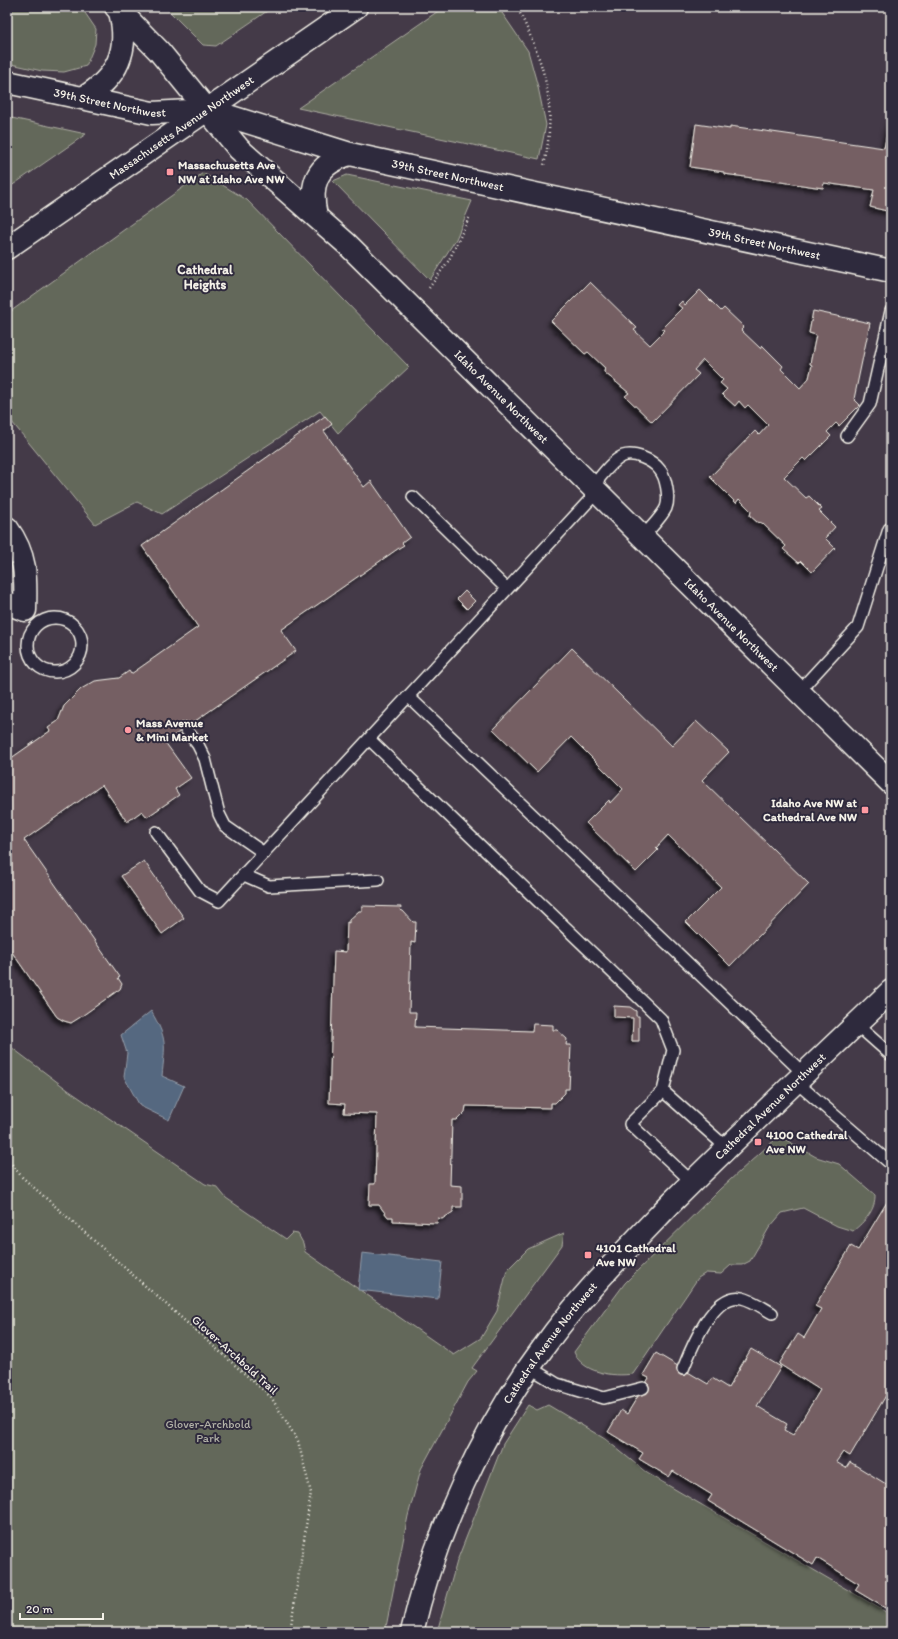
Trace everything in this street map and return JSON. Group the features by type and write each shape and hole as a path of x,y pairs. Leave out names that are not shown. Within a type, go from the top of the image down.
{"street":[{"name":"Massachusetts Avenue Northwest","path":"7,248 209,110 356,7"},
{"name":"Idaho Avenue Northwest","path":"118,9 160,51 239,149 316,216 411,308 891,783"},
{"path":"83,98 94,92 108,79 119,62 123,38 118,9"},
{"name":"39th Street Northwest","path":"7,82 152,113 209,110 350,154 891,271"},
{"path":"316,216 312,192 316,181 327,164 339,157 350,154"},
{"path":"7,528 18,543 26,575 23,613"},
{"name":"Cathedral Avenue Northwest","path":"412,1632 428,1574 461,1490 500,1415 529,1367 544,1346 593,1286 692,1182 891,991"}],"lane":[{"path":"847,436 870,404 891,311"},
{"path":"156,832 200,891 219,901 507,589 594,489 611,465 624,456 634,455 660,469 667,490 666,507 642,537"},
{"path":"413,497 507,589"},
{"path":"799,692 858,627 889,529"},
{"path":"23,613 45,620 53,618 70,623 76,629 80,636 80,653 70,667 63,671 45,671 37,666 31,659 28,650 28,641 31,632 23,613"},
{"path":"408,696 800,1078 891,1164"},
{"path":"185,728 205,759 219,814 225,826 264,853"},
{"path":"369,740 661,1019 673,1050 663,1091 630,1124 692,1182"},
{"path":"244,875 269,886 378,880"},
{"path":"856,1024 891,1055"},
{"path":"663,1091 726,1148"},
{"path":"683,1369 709,1316 727,1300 741,1298 772,1313"},
{"path":"529,1367 558,1384 604,1398 643,1388"}],"path":[{"path":"515,7 520,14 540,57 549,103 550,131 544,165"},
{"path":"411,308 434,283 449,260 470,216"},
{"name":"Glover-Archbold Trail","path":"7,1158 22,1177 271,1397 298,1440 311,1493 290,1632"}],"green space":[{"path":"7,7 81,7 96,29 95,44 86,66 64,72 42,71 7,63"},
{"path":"165,7 273,7 216,46 203,45"},
{"path":"444,7 498,7 528,51 538,87 546,125 539,159 298,108"},
{"path":"7,117 86,134 7,189"},
{"path":"203,173 247,200 409,367 338,433 320,411 162,514 137,502 95,524 7,416 7,314"},
{"path":"347,175 472,201 456,239 430,280 333,181"},
{"name":"Glover-Archbold Park","path":"7,1044 68,1090 205,1184 217,1187 226,1198 286,1239 292,1233 298,1234 303,1243 305,1252 454,1355 481,1338 497,1311 507,1270 528,1249 564,1233 562,1245 472,1368 477,1371 468,1382 421,1469 408,1516 385,1632 7,1632"},
{"path":"779,1136 816,1157 839,1164 875,1195 874,1206 865,1220 853,1231 837,1226 803,1208 782,1213 769,1228 750,1261 742,1265 731,1265 721,1274 706,1273 698,1278 633,1374 608,1374 591,1369 584,1365 574,1352 625,1283 720,1189"},
{"path":"528,1405 537,1410 548,1405 605,1439 647,1473 891,1615 891,1632 437,1632 457,1561 503,1444"}],"water":[{"path":"151,1011 163,1036 164,1056 162,1076 184,1086 169,1120 140,1106 124,1077 127,1053 121,1035"},
{"path":"362,1253 442,1262 438,1299 358,1290"}],"building":[{"path":"891,116 891,212 870,207 874,190 824,183 823,188 724,174 724,172 690,167 696,124 730,129 730,126 884,148"},
{"path":"590,282 637,328 634,330 650,345 665,330 662,328 682,308 678,305 682,301 685,305 700,290 721,311 724,308 744,327 741,330 760,348 762,345 783,366 781,369 800,388 809,378 812,365 810,364 816,335 809,333 813,311 870,323 854,399 860,405 839,426 836,423 827,432 831,436 806,461 803,458 784,477 806,498 809,496 822,509 819,511 835,527 825,538 835,548 812,572 801,561 799,563 783,549 786,546 762,523 757,522 750,516 751,511 739,499 736,503 710,477 755,431 759,435 768,425 748,405 745,408 739,401 735,406 722,394 727,389 720,383 723,380 703,360 694,370 699,374 652,422 625,396 629,393 604,372 605,368 588,352 585,354 551,321"},
{"path":"325,416 332,424 324,431 364,487 371,481 410,537 402,543 404,545 281,630 296,651 165,742 191,778 175,789 179,795 147,817 142,811 127,822 102,785 24,840 120,977 118,978 122,984 120,989 79,1018 71,1023 64,1021 57,1017 7,945 7,761 50,731 48,728 58,721 64,706 81,689 95,681 119,678 129,671 131,674 198,627 142,546"},
{"path":"465,591 475,601 467,609 457,599"},
{"path":"572,648 672,746 696,721 729,752 702,780 809,884 730,966 686,922 721,887 668,835 656,848 658,850 636,872 586,823 609,800 610,803 623,789 571,737 537,772 493,729"},
{"path":"144,861 184,918 162,934 121,876"},
{"path":"362,906 401,907 400,910 403,911 413,922 416,922 415,943 411,942 409,1012 416,1012 415,1027 532,1031 533,1024 553,1025 553,1030 557,1030 567,1039 566,1045 571,1045 569,1089 565,1089 565,1093 555,1103 551,1103 551,1108 466,1106 465,1112 457,1120 452,1120 450,1185 462,1186 462,1207 453,1207 453,1212 442,1219 438,1218 437,1223 393,1221 393,1217 388,1217 379,1205 369,1205 370,1184 375,1184 377,1114 344,1113 345,1104 329,1103 334,951 346,952 347,922 349,923 349,920 359,911 362,911"},
{"path":"614,1006 630,1007 636,1011 636,1016 639,1016 639,1041 632,1041 633,1018 614,1017"},
{"path":"887,1202 891,1204 891,1387 850,1456 843,1452 836,1462 846,1468 850,1462 891,1487 891,1603 889,1602 885,1608 855,1590 859,1584 817,1558 813,1565 708,1501 712,1495 673,1471 669,1477 639,1459 643,1453 608,1432 621,1410 627,1414 643,1388 649,1378 643,1375 656,1353 708,1384 712,1378 728,1388 751,1349 781,1367 757,1406 787,1424 784,1430 793,1435 820,1390 779,1364 798,1334 804,1338 821,1309 815,1306 851,1246 858,1250"}],"place":[{"name":"Massachusetts Ave NW at Idaho Ave NW","path":"170,172"},
{"name":"Mass Avenue & Mini Market","path":"128,730"},
{"name":"Idaho Ave NW at Cathedral Ave NW","path":"865,810"},
{"name":"4100 Cathedral Ave NW","path":"758,1142"},
{"name":"4101 Cathedral Ave NW","path":"588,1255"}],"district":[{"name":"Cathedral Heights","path":"205,276"}]}
